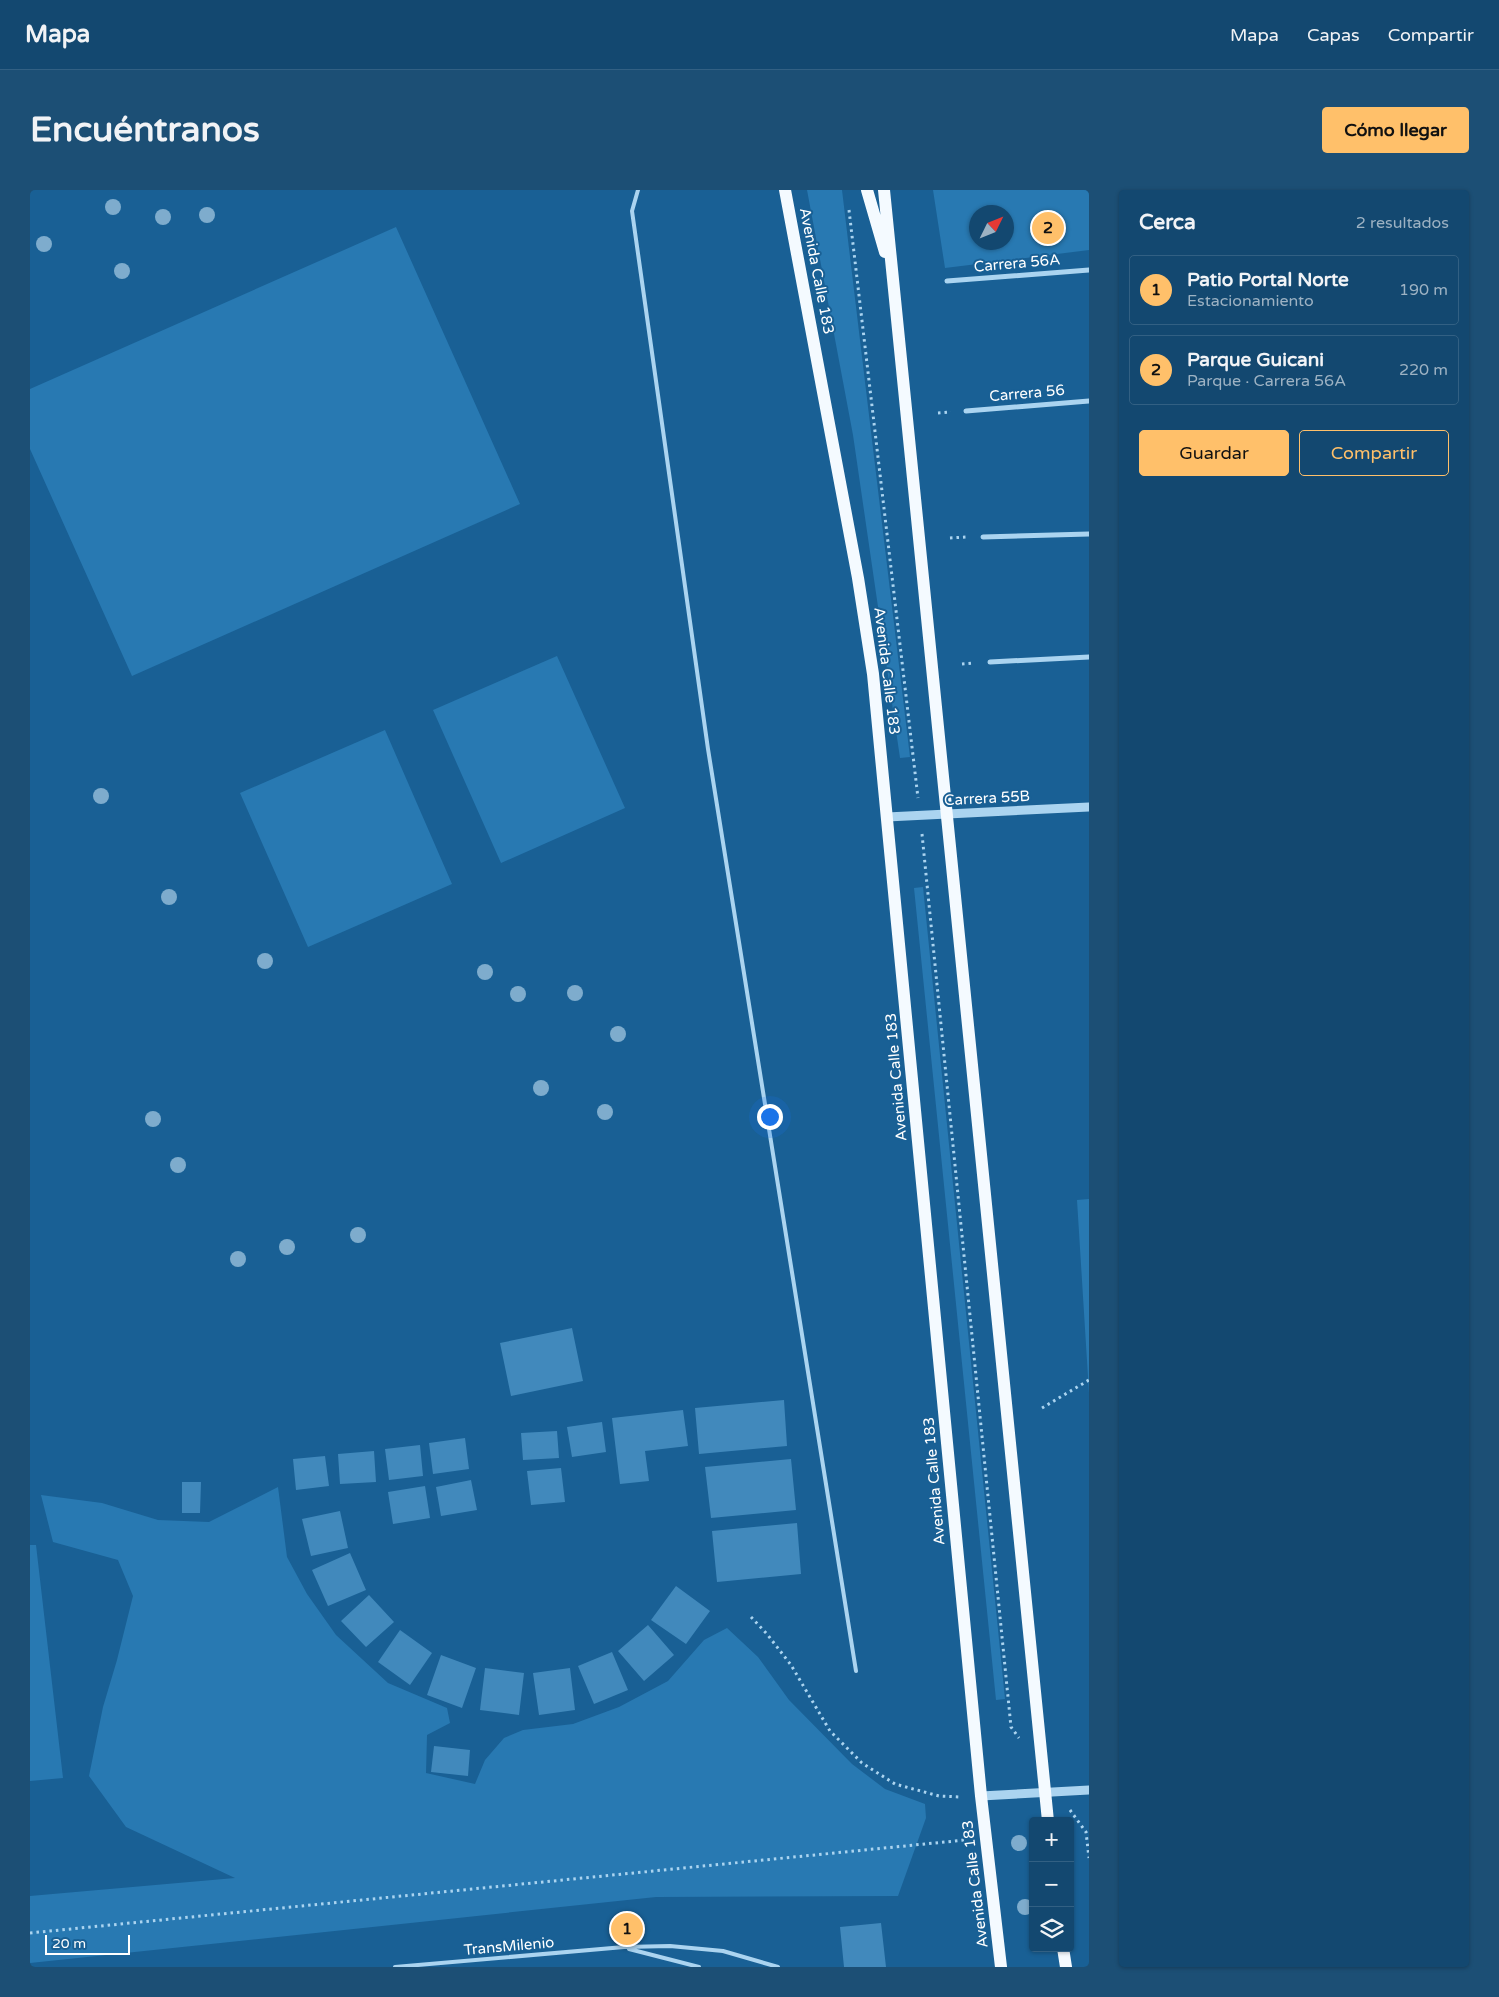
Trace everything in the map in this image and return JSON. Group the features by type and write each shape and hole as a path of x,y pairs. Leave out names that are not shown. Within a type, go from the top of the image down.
{"main road":[{"name":"Avenida Calle 183","path":"785,190 866,628 876,709 981,1796 1001,1967"},
{"path":"867,190 894,286"},
{"path":"884,190 1048,1817"},
{"path":"1064,1952 1066,1967"}],"street":[{"name":"Carrera 56A","path":"947,281 1089,270"},
{"name":"Carrera 56","path":"966,411 1089,401"},
{"path":"983,537 1089,534"},
{"path":"990,662 1089,658"},
{"name":"Carrera 55B","path":"887,817 1089,807"},
{"path":"981,1796 1089,1790"}],"lane":[{"path":"638,190 632,211 708,749 856,1671"},
{"name":"TransMilenio","path":"396,1967 624,1948 670,1946 722,1951 778,1967"},
{"name":"TransMilenio","path":"624,1948 699,1967"}],"path":[{"path":"849,210 916,772"},
{"path":"925,865 1011,1727"},
{"path":"1042,1408 1089,1380"},
{"path":"751,1617 791,1665 830,1731 862,1763 895,1784 939,1796 981,1796"},
{"path":"1086,1832 1089,1858"},
{"path":"30,1933 986,1838"}],"shaded area":[{"path":"807,190 842,190 910,757 900,758 853,435"},
{"path":"933,190 1089,190 1089,250 945,268"},
{"path":"396,227 520,504 132,676 30,449 30,389"},
{"path":"557,656 625,808 501,863 433,710"},
{"path":"385,730 452,884 308,947 240,793"},
{"path":"923,887 1005,1699 996,1700 914,888"},
{"path":"1089,1199 1089,1393 1077,1200"},
{"path":"278,1487 287,1557 307,1594 336,1635 388,1683 447,1708 450,1723 427,1735 426,1773 475,1784 485,1760 504,1738 523,1730 573,1724 619,1707 668,1681 704,1640 727,1628 758,1657 789,1700 852,1764 885,1789 925,1804 926,1818 898,1896 656,1897 30,1963 30,1896 235,1878 126,1827 89,1776 103,1707 133,1596 118,1560 53,1542 41,1495 102,1503 158,1520 209,1522"},
{"path":"30,1545 36,1545 63,1778 30,1781"}],"building":[{"path":"572,1328 583,1381 511,1396 500,1343"},
{"path":"784,1400 787,1446 699,1454 695,1408"},
{"path":"683,1410 688,1446 645,1451 649,1481 620,1484 612,1418"},
{"path":"602,1422 606,1452 572,1457 567,1427"},
{"path":"557,1431 559,1458 523,1460 521,1433"},
{"path":"465,1438 469,1469 433,1474 429,1443"},
{"path":"420,1445 423,1476 389,1480 385,1449"},
{"path":"374,1451 376,1482 340,1484 338,1454"},
{"path":"325,1456 329,1486 296,1490 293,1459"},
{"path":"791,1459 796,1510 711,1518 705,1467"},
{"path":"561,1468 565,1502 531,1505 527,1471"},
{"path":"471,1480 477,1510 441,1516 436,1487"},
{"path":"182,1482 201,1482 200,1513 182,1513"},
{"path":"425,1486 430,1518 393,1524 388,1492"},
{"path":"340,1511 348,1548 311,1556 302,1519"},
{"path":"797,1523 801,1574 717,1582 712,1531"},
{"path":"350,1553 366,1590 328,1606 312,1570"},
{"path":"676,1586 710,1611 686,1644 651,1620"},
{"path":"369,1595 394,1622 366,1647 341,1621"},
{"path":"648,1625 674,1655 644,1681 618,1651"},
{"path":"400,1630 432,1653 410,1685 378,1662"},
{"path":"612,1652 628,1690 594,1704 578,1666"},
{"path":"441,1655 476,1668 462,1708 427,1695"},
{"path":"485,1668 524,1673 519,1715 480,1710"},
{"path":"570,1668 575,1710 539,1715 533,1673"},
{"path":"434,1746 470,1750 468,1776 431,1772"},
{"path":"881,1923 886,1967 844,1967 840,1927"}],"place":[{"name":"Parque Guicani","path":"1048,228"},
{"name":"Patio Portal Norte","path":"627,1929"}]}
